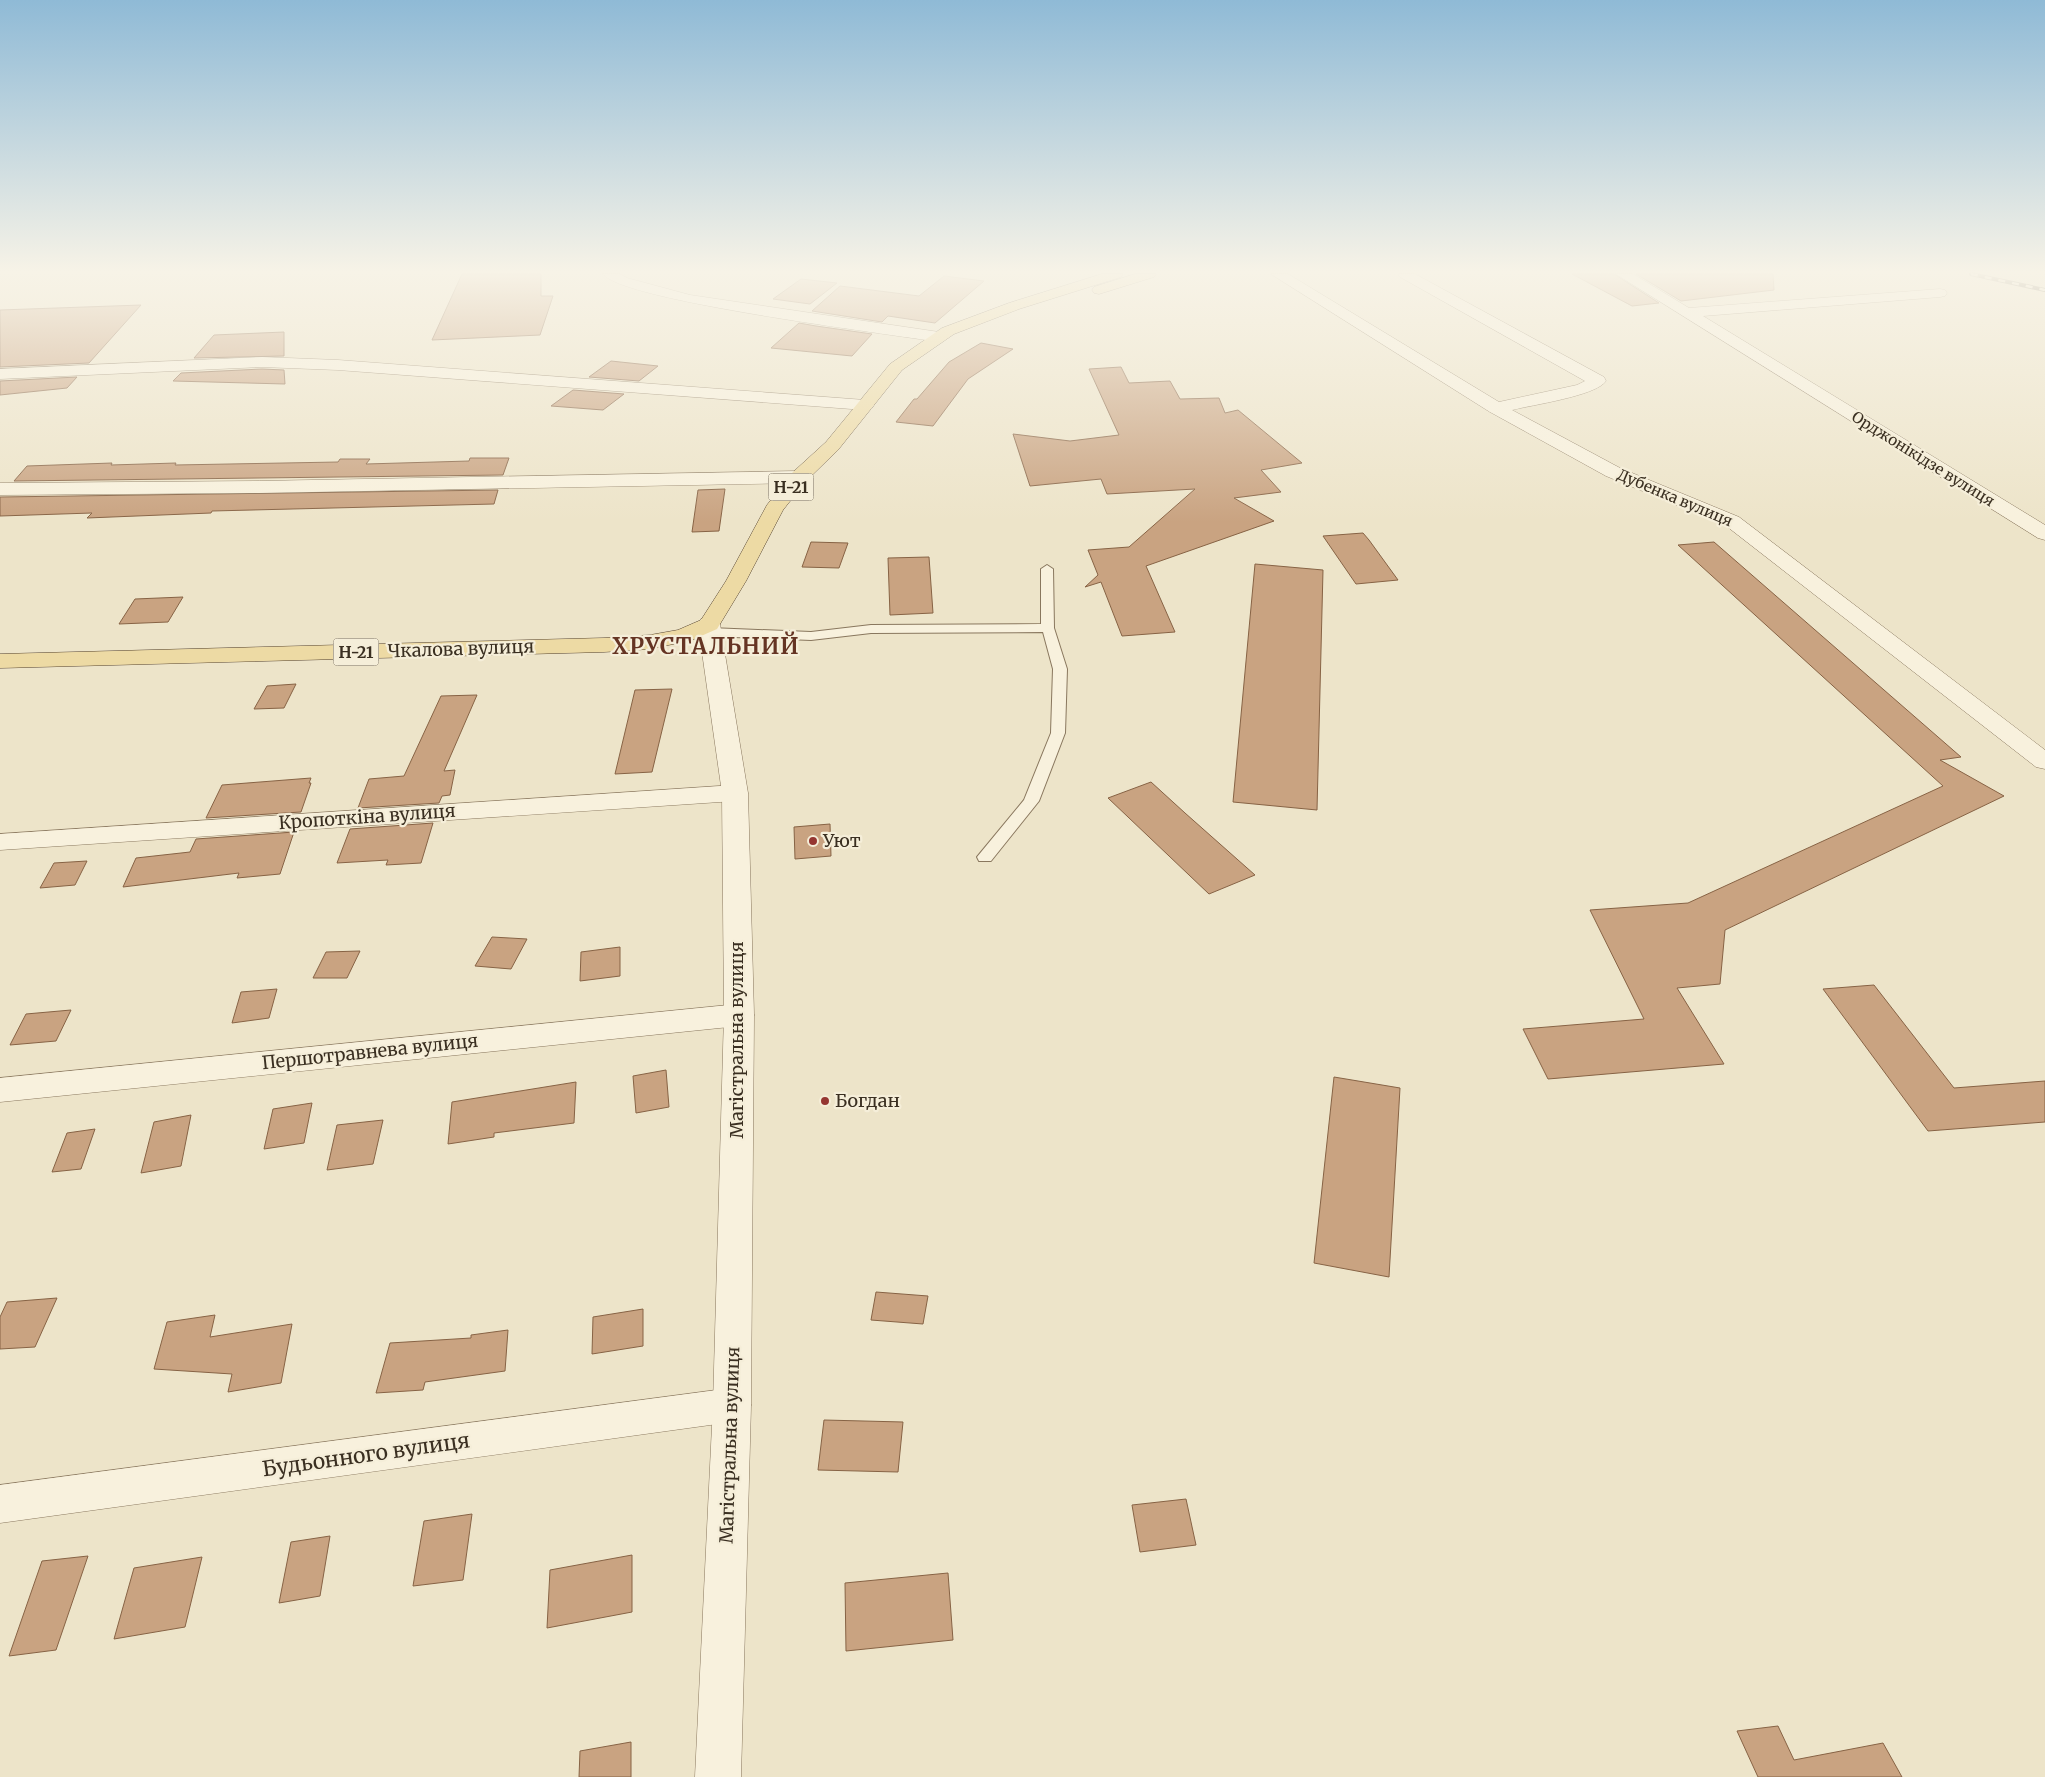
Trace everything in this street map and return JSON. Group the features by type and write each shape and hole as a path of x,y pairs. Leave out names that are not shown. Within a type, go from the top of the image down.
{"main road":[{"name":"Н-21","path":"710,628 774,508 799,477 832,446 896,367 911,357"},
{"path":"896,367 921,357"},
{"name":"Чкалова вулиця","path":"0,661 604,645 650,642 710,628"}],"street":[{"name":"Дубенка вулиця","path":"1413,357 1496,408 1613,472 1732,520 2045,762"},
{"path":"1496,408 1582,389 1598,381 1555,357"},
{"name":"Орджонікідзе вулиця","path":"1758,357 2045,534"},
{"path":"0,374 262,362 291,363 866,405"},
{"path":"0,488 258,487 799,477"},
{"name":"Магістральна вулиця","path":"710,628 735,794 740,1015 732,1405 718,1777"},
{"name":"Кропоткіна вулиця","path":"0,842 735,794"},
{"name":"Першотравнева вулиця","path":"0,1090 740,1015"},
{"name":"Будьонного вулиця","path":"0,1504 732,1405"}],"lane":[{"path":"985,857 1031,801 1058,734 1060,669 1048,628 1047,569"},
{"path":"710,628 796,636 851,634 872,629 1048,628"}],"building":[{"path":"0,357 94,357 89,363 0,367"},
{"path":"195,357 242,357 194,358"},
{"path":"958,357 1001,357 968,379 933,426 896,422 914,399 917,399 949,362"},
{"path":"611,361 658,366 639,381 589,377"},
{"path":"1121,367 1129,383 1170,381 1180,399 1219,398 1225,413 1238,410 1302,463 1261,470 1281,492 1234,498 1274,521 1146,566 1175,632 1122,636 1101,582 1085,587 1098,575 1088,550 1129,547 1195,489 1107,494 1101,479 1030,486 1013,434 1070,441 1119,435 1089,369"},
{"path":"262,369 284,370 285,384 173,381 181,373"},
{"path":"77,377 67,388 0,395 0,381"},
{"path":"573,390 624,394 603,410 551,406"},
{"path":"470,458 509,458 503,475 14,481 27,466 112,463 111,465 176,463 175,465 338,462 340,459 370,459 366,464 469,461"},
{"path":"725,489 719,531 692,532 698,490"},
{"path":"498,490 494,504 212,511 211,513 87,518 92,513 0,516 0,497"},
{"path":"1363,533 1398,580 1356,584 1323,536"},
{"path":"811,542 848,543 839,568 802,567"},
{"path":"1714,542 1961,757 1940,760 2004,796 1725,930 1720,984 1677,988 1724,1064 1548,1079 1523,1029 1644,1019 1590,910 1688,903 1943,786 1678,545"},
{"path":"929,557 933,613 890,615 888,558"},
{"path":"1255,564 1323,570 1317,810 1233,802"},
{"path":"183,597 168,622 119,624 135,599"},
{"path":"296,684 284,708 254,709 267,686"},
{"path":"672,689 652,772 615,774 635,690"},
{"path":"477,695 444,771 455,770 450,795 442,796 439,803 358,808 369,779 404,776 441,696"},
{"path":"311,778 301,812 206,818 222,785"},
{"path":"1151,782 1255,875 1209,894 1108,798"},
{"path":"433,823 421,863 386,865 388,860 337,863 350,829"},
{"name":"Уют","path":"830,824 831,856 795,859 794,827"},
{"path":"294,832 280,874 237,878 239,873 123,887 136,858 190,852 196,839"},
{"path":"87,861 75,885 40,888 54,863"},
{"path":"492,937 527,939 511,969 475,966"},
{"path":"620,947 620,976 580,981 581,952"},
{"path":"360,951 347,978 313,978 326,952"},
{"path":"1874,985 1954,1088 2045,1081 2045,1122 1928,1131 1823,989"},
{"path":"277,989 269,1018 232,1023 241,992"},
{"path":"71,1010 56,1041 10,1045 26,1014"},
{"path":"666,1070 669,1107 636,1113 633,1076"},
{"path":"1334,1077 1400,1088 1389,1277 1314,1263"},
{"path":"576,1082 574,1123 494,1133 494,1137 448,1144 452,1102"},
{"path":"312,1103 304,1143 264,1149 273,1109"},
{"path":"191,1115 181,1166 141,1173 154,1122"},
{"path":"383,1120 373,1164 327,1170 337,1125"},
{"path":"95,1129 81,1169 52,1172 67,1133"},
{"path":"876,1292 928,1296 923,1324 871,1320"},
{"path":"57,1298 35,1347 0,1349 0,1317 7,1302"},
{"path":"643,1309 643,1346 592,1354 593,1317"},
{"path":"215,1315 210,1337 292,1324 281,1383 228,1392 232,1374 154,1369 167,1322"},
{"path":"508,1330 505,1371 425,1382 423,1390 376,1393 390,1343 471,1338 471,1335"},
{"path":"824,1420 903,1422 898,1472 818,1470"},
{"path":"1186,1499 1196,1545 1140,1552 1132,1505"},
{"path":"472,1514 463,1580 413,1586 424,1521"},
{"path":"330,1536 320,1596 279,1603 291,1542"},
{"path":"632,1555 632,1612 547,1628 550,1570"},
{"path":"88,1556 56,1650 9,1656 42,1561"},
{"path":"202,1557 185,1627 114,1639 134,1568"},
{"path":"948,1573 953,1640 846,1651 845,1583"},
{"path":"1778,1726 1794,1760 1883,1743 1902,1777 1758,1777 1737,1731"},
{"path":"631,1742 631,1777 579,1777 580,1751"}],"place":[{"name":"Уют","path":"813,841"},
{"name":"Богдан","path":"825,1101"}],"district":[{"name":"ХРУСТАЛЬНИЙ","path":"706,646"}]}
